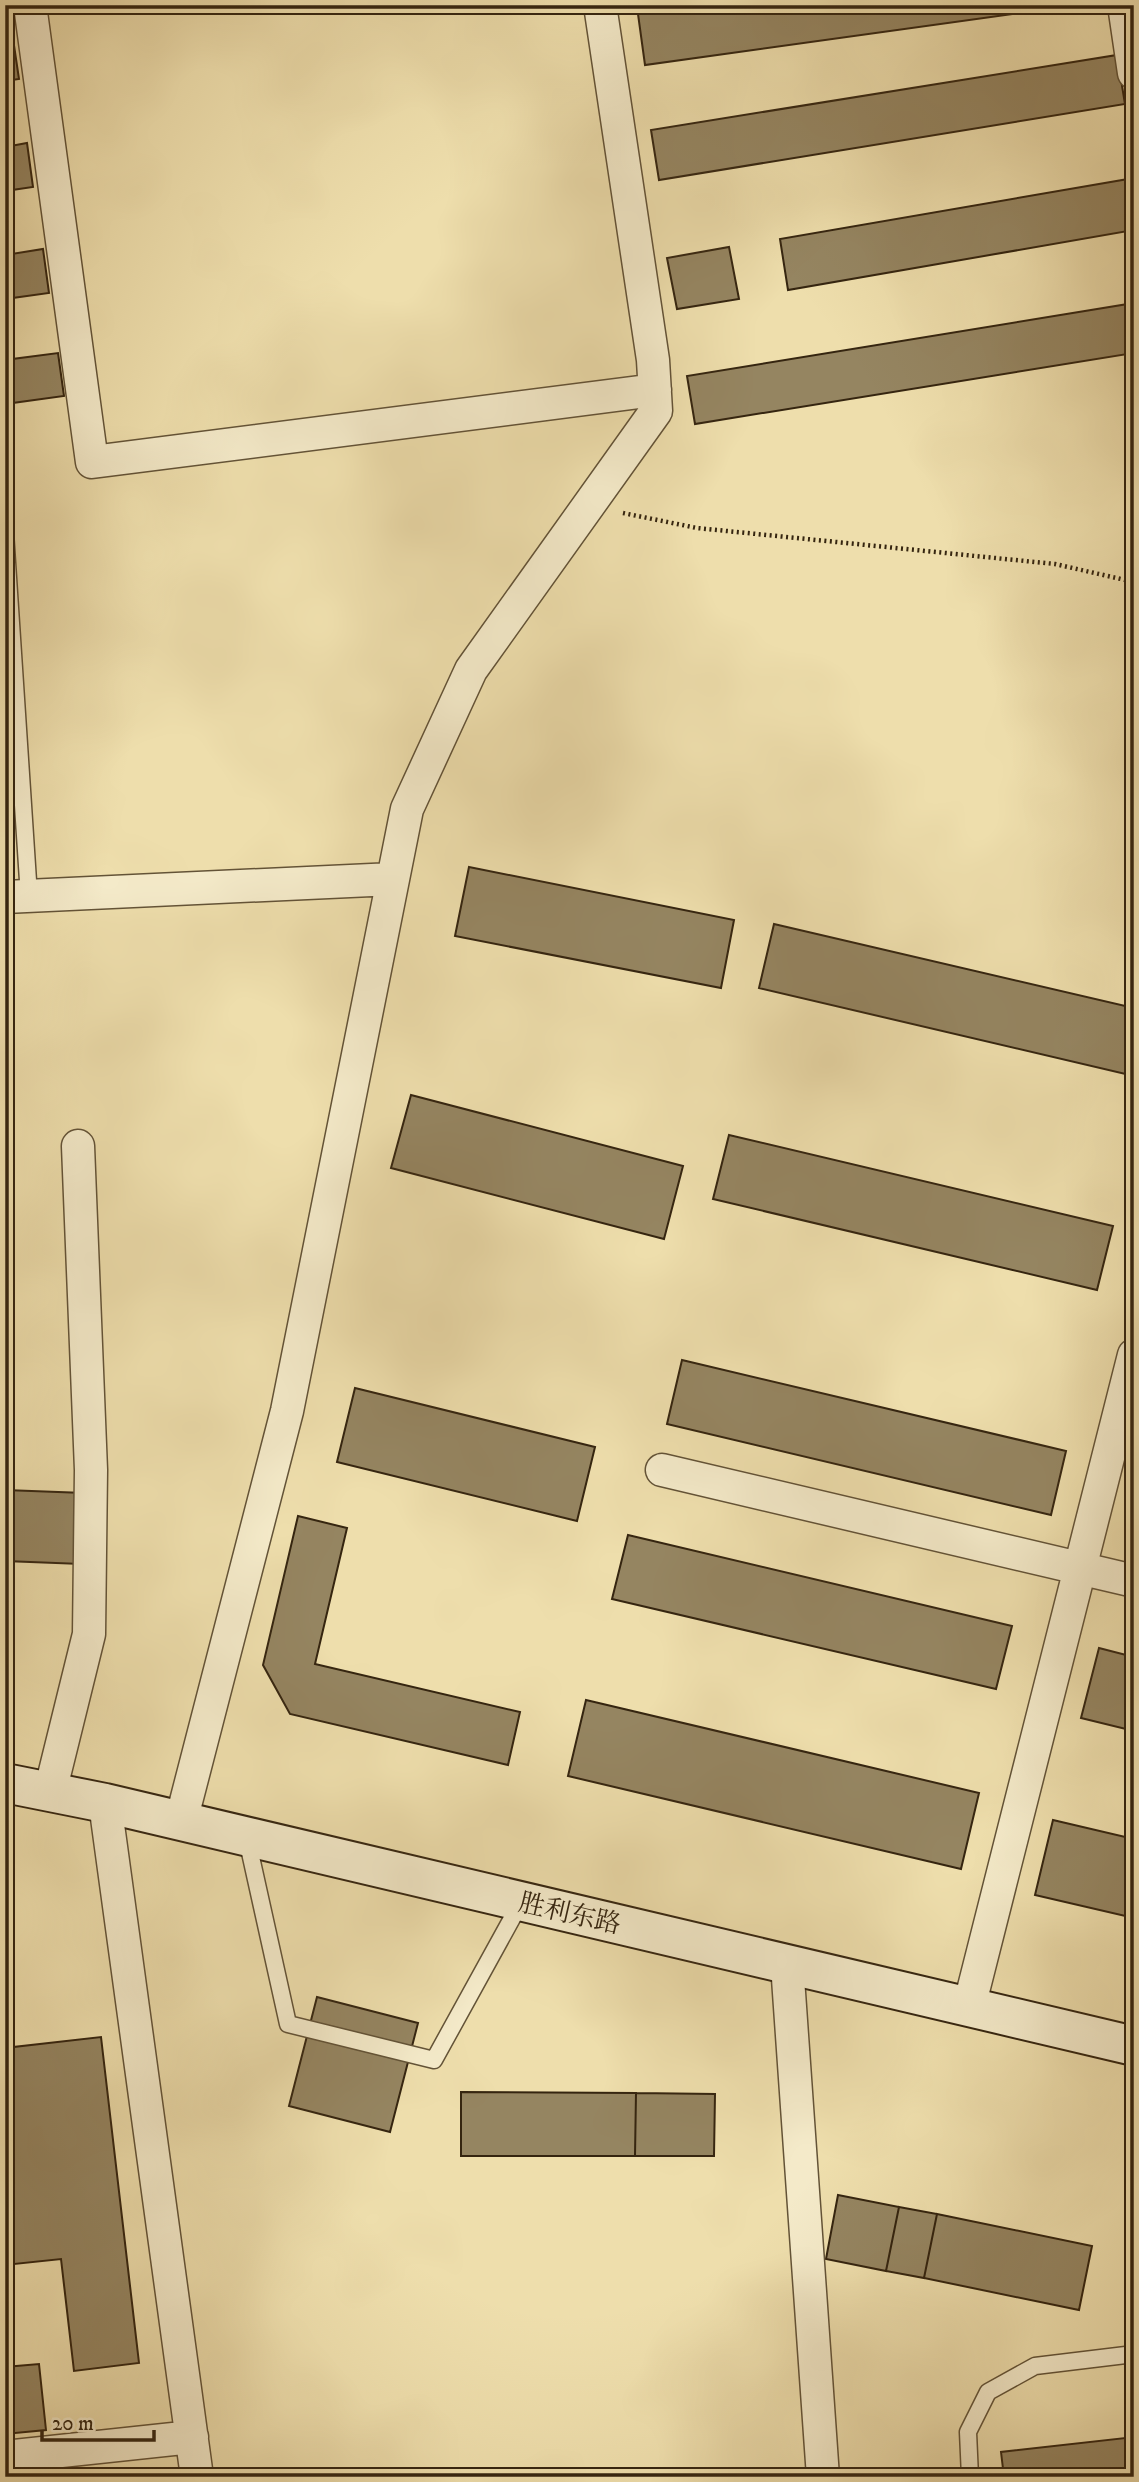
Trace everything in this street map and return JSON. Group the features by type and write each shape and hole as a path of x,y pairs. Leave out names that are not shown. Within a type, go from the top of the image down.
{"main road":[{"name":"胜利东路","path":"5,1783 247,1836 1134,2046"}],"street":[{"path":"30,5 92,461 655,390"},
{"path":"181,1821 288,1411 407,809 471,670 656,411 653,360 600,5"},
{"path":"1124,5 1134,73"},
{"path":"17,897 393,879"},
{"path":"50,1792 89,1634 91,1470 78,1146"},
{"path":"969,2007 1134,1355"},
{"path":"662,1470 1134,1581"},
{"path":"105,1803 197,2477"},
{"path":"787,1964 823,2477"},
{"path":"5,2457 192,2437"}],"lane":[{"path":"5,532 17,897"},
{"path":"247,1836 288,2024 434,2060 521,1902"},
{"path":"970,2477 968,2432 988,2392 1035,2366 1134,2354"}],"path":[{"path":"588,506 697,528 1055,564 1134,583"}],"building":[{"path":"698,5 1078,5 645,65 638,14"},
{"path":"12,32 19,79 5,81 5,33"},
{"path":"1117,55 1125,104 659,180 651,130"},
{"path":"27,143 33,187 5,191 5,147"},
{"path":"1134,178 1134,230 788,290 780,239"},
{"path":"729,247 739,299 677,309 667,258"},
{"path":"43,249 49,293 5,299 5,255"},
{"path":"1134,303 1134,353 695,424 687,376"},
{"path":"58,353 64,396 5,404 5,360"},
{"path":"469,867 734,920 721,988 455,936"},
{"path":"774,924 1134,1008 1134,1076 759,988"},
{"path":"411,1095 683,1166 664,1239 391,1168"},
{"path":"729,1135 1113,1226 1097,1290 713,1199"},
{"path":"682,1360 1066,1451 1051,1515 667,1424"},
{"path":"355,1388 595,1447 577,1521 337,1462"},
{"path":"5,1490 84,1493 81,1564 5,1561"},
{"path":"298,1516 347,1528 315,1664 520,1712 508,1765 290,1714 263,1665"},
{"path":"628,1535 1012,1626 996,1689 612,1599"},
{"path":"1099,1648 1134,1657 1134,1731 1081,1718"},
{"path":"586,1700 979,1793 961,1869 568,1776"},
{"path":"1053,1820 1134,1839 1134,1918 1035,1895"},
{"path":"317,1997 418,2023 390,2132 289,2106"},
{"path":"101,2037 139,2363 74,2371 61,2259 5,2265 5,2048"},
{"path":"461,2092 636,2093 635,2156 461,2156"},
{"path":"636,2093 715,2094 714,2156 635,2156"},
{"path":"838,2195 899,2207 886,2271 826,2259"},
{"path":"899,2207 937,2214 924,2278 886,2271"},
{"path":"937,2214 1092,2246 1079,2310 924,2278"},
{"path":"39,2364 46,2430 5,2434 5,2367"},
{"path":"1134,2437 1134,2477 1004,2477 1001,2452"}]}
